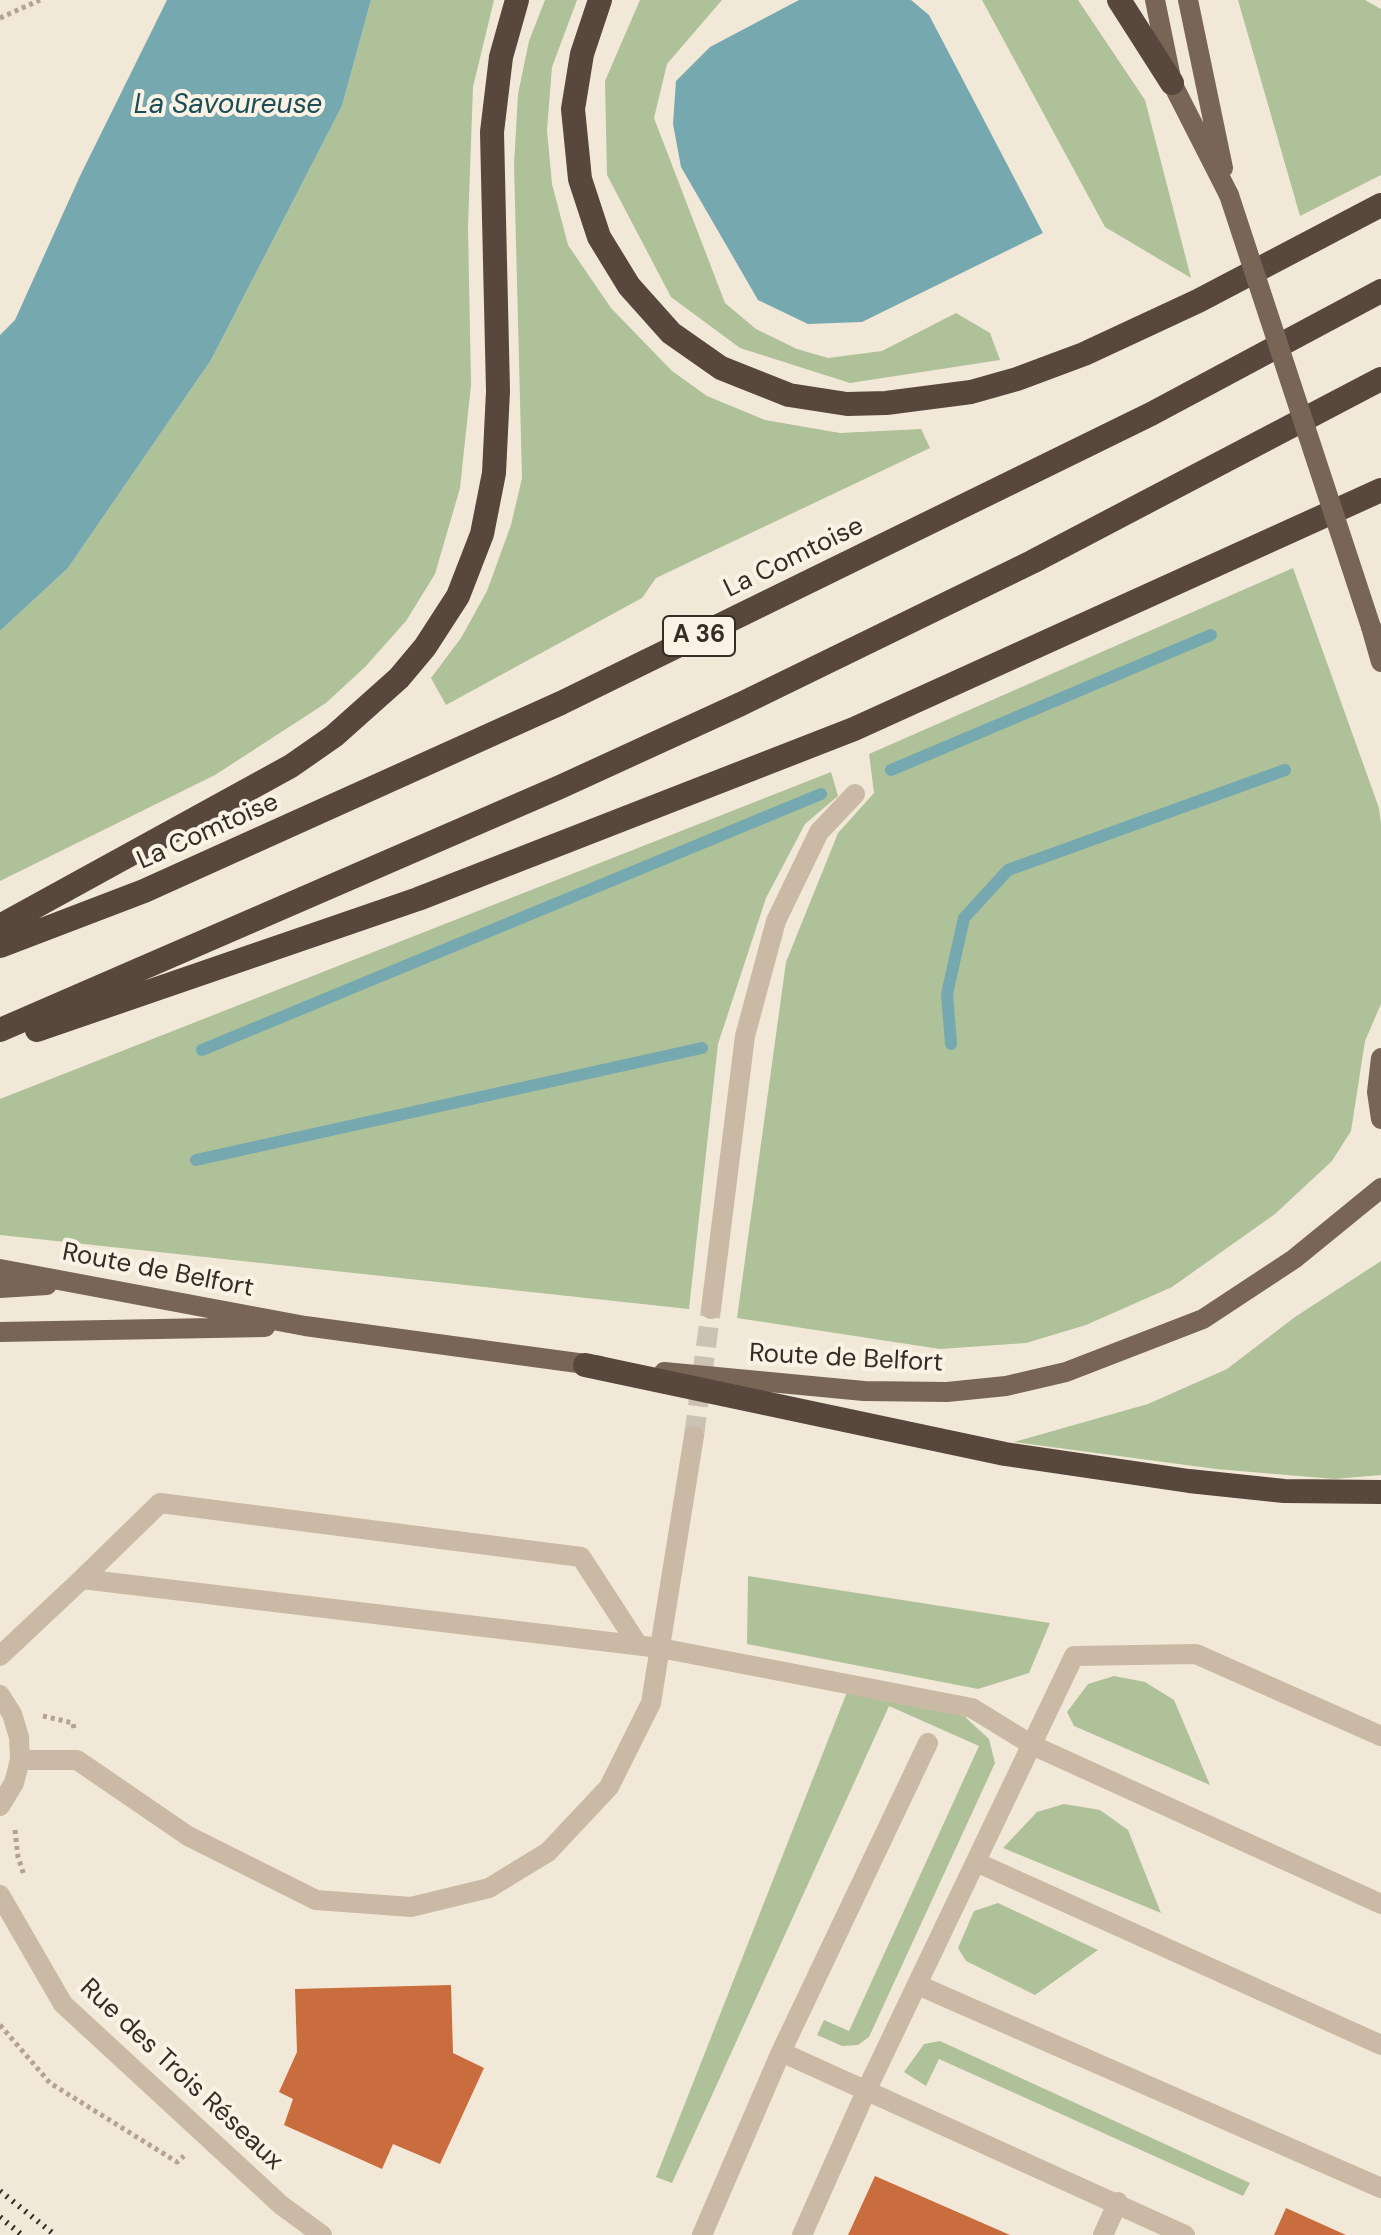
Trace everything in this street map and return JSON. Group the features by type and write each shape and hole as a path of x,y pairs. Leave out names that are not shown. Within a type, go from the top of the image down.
{"highway":[{"path":"0,926 291,766 334,736 399,678 425,647 458,596 482,534 494,473 498,391 492,132 501,57 517,0"},
{"path":"600,0 582,54 573,109 580,179 599,237 629,286 671,333 721,368 789,395 847,404 886,403 971,392 1017,379 1084,354 1198,301 1381,205"},
{"path":"1119,0 1172,83"},
{"name":"La Comtoise","path":"0,946 144,891 561,703 1151,414 1381,291"},
{"path":"0,1030 546,793 741,704 1045,555 1381,379"},
{"path":"0,1043 418,899 854,729 1381,490"},
{"path":"585,1365 1005,1454 1189,1481 1284,1491 1381,1492"}],"main road":[{"path":"1155,0 1172,83 1229,195"},
{"path":"1188,0 1229,195 1381,662"},
{"path":"1381,1058 1377,1092 1381,1119"},
{"name":"Route de Belfort","path":"0,1269 305,1326 585,1365 864,1391 947,1392 1006,1386 1066,1372 1203,1319 1294,1259 1381,1188"},
{"path":"0,1288 87,1283"},
{"name":"Route de Belfort","path":"0,1332 305,1326"}],"street":[{"path":"711,1309 745,1036 776,921 819,832 855,794"},
{"path":"20,1760 77,1760 188,1836 316,1900 411,1907 489,1888 548,1852 609,1787 651,1703 694,1436"},
{"path":"0,1656 160,1503 581,1557 638,1645"},
{"path":"82,1579 660,1648 972,1708 1032,1745 1381,1904"},
{"path":"802,2235 867,2089 1074,1656 1196,1654 1381,1736"},
{"path":"0,1695 12,1714 19,1737 20,1760 14,1783 0,1806"},
{"path":"702,2235 781,2052 928,1743"},
{"path":"976,1862 1381,2045"},
{"name":"Rue des Trois Réseaux","path":"0,1895 63,2004 281,2205 322,2235"},
{"path":"918,1985 1381,2188"},
{"path":"781,2052 1118,2202 1185,2235"},
{"path":"1103,2235 1118,2202"}],"path":[{"path":"0,18 40,0"},
{"path":"36,1713 73,1723 77,1760"},
{"path":"18,1817 15,1828 18,1857 28,1885"},
{"path":"0,2025 50,2083 177,2162 205,2136"}],"green space":[{"path":"371,0 494,0 473,87 468,226 471,385 460,488 435,574 406,621 365,667 326,703 215,775 0,881 0,631 68,568 211,360 342,106"},
{"path":"545,0 577,0 552,67 547,130 552,184 568,245 611,308 672,371 707,396 765,420 840,433 921,429 930,448 656,578 642,598 446,705 431,678 461,638 487,591 511,525 522,478 514,165 518,94 529,41"},
{"path":"640,0 722,0 667,64 654,118 725,303 756,329 797,349 828,358 882,351 956,313 990,333 1000,360 850,383 740,348 671,297 607,175 605,81"},
{"path":"982,0 1078,0 1145,100 1191,278 1105,227"},
{"path":"1238,0 1365,0 1381,9 1381,175 1300,216"},
{"path":"1293,568 1379,808 1381,824 1381,1004 1365,1041 1351,1131 1332,1161 1275,1214 1172,1287 1086,1325 1026,1343 940,1349 737,1318 786,962 838,833 874,793 869,754"},
{"path":"831,772 838,796 805,824 766,898 718,1044 689,1309 0,1235 0,1099"},
{"path":"1381,1261 1381,1475 1334,1479 1216,1469 1014,1442 1148,1404 1227,1369 1295,1317"},
{"path":"748,1576 1050,1623 1029,1673 978,1689 747,1644"},
{"path":"1114,1676 1145,1682 1174,1700 1210,1785 1074,1726 1067,1712 1088,1684"},
{"path":"847,1692 964,1716 989,1739 995,1763 869,2037 858,2045 842,2046 817,2035 824,2020 849,2031 979,1746 889,1706 672,2183 656,2177"},
{"path":"1064,1804 1100,1810 1128,1830 1161,1913 1003,1848 1037,1812"},
{"path":"998,1903 1098,1950 1035,1995 966,1961 958,1948 974,1911"},
{"path":"940,2041 1250,2183 1243,2196 939,2059 926,2086 904,2072 924,2044"}],"water":[{"name":"La Savoureuse","path":"167,0 371,0 342,106 211,360 68,568 0,631 0,335 15,320 80,176"},
{"path":"799,0 911,0 929,15 1043,233 862,322 808,324 758,300 681,167 673,124 676,81 710,47"}],"building":[{"path":"451,1985 453,2053 484,2068 440,2164 393,2144 382,2169 284,2125 293,2099 279,2092 297,2052 295,1989"},
{"path":"875,2176 1010,2235 848,2235"},
{"path":"1286,2208 1346,2235 1274,2235"}],"waterway":[{"path":"891,770 1211,635"},
{"path":"951,1044 947,994 964,918 1008,870 1285,770"},
{"path":"202,1050 821,794"},
{"path":"196,1160 702,1048"}],"tunnel":[{"path":"694,1436 711,1309"}],"railway":[{"path":"0,2191 55,2235"},
{"path":"0,2217 22,2235"}]}
